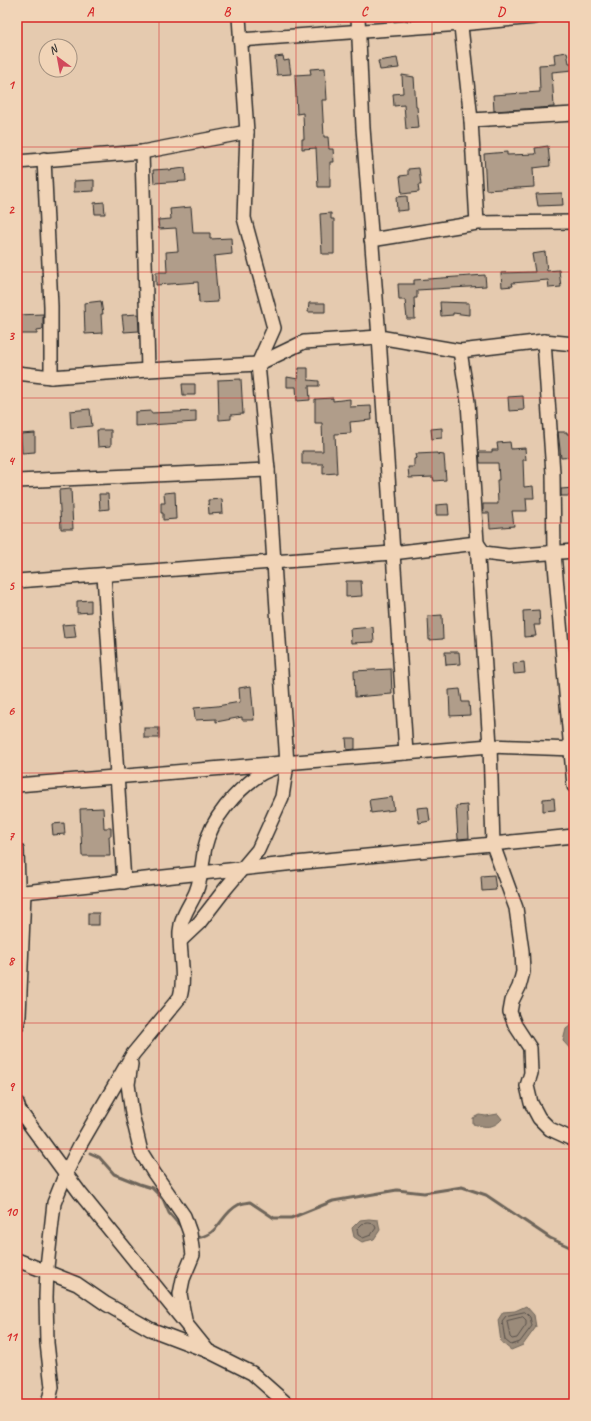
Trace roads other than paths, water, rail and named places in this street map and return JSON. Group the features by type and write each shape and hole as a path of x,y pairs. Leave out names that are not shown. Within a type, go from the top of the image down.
{"street":[{"path":"181,940 199,923 258,850 282,797 287,764 268,470 258,364 274,328 244,218 247,132 239,17"},
{"path":"358,17 363,128 379,337 406,753"},
{"path":"240,40 359,31 460,20 535,17"},
{"path":"460,20 471,120 477,223"},
{"path":"471,120 574,114"},
{"path":"17,162 142,152 247,132"},
{"path":"142,152 148,370"},
{"path":"44,159 51,306 50,377"},
{"path":"371,240 477,223 574,222"},
{"path":"17,373 50,377 258,364 304,342 379,337 460,351 544,341 574,344"},
{"path":"544,341 553,473 554,553 573,749 574,786"},
{"path":"460,351 468,402 490,746 493,845 516,908 520,933 523,972 519,986 512,1001 510,1012 515,1024 530,1048 531,1073 527,1086 531,1103 538,1118 550,1129 574,1140"},
{"path":"17,481 268,470"},
{"path":"17,581 274,563 392,553 477,543"},
{"path":"477,543 484,553 508,556 574,551"},
{"path":"104,575 124,882"},
{"path":"17,785 287,764 490,746 573,749"},
{"path":"48,1404 52,1388 47,1343 46,1271 54,1203 66,1173 80,1145 133,1054 180,997 183,987 180,929 196,892 210,829 219,815 239,793 260,774 287,764"},
{"path":"17,850 18,885 24,892 574,836"},
{"path":"17,1025 19,1016 24,892"},
{"path":"133,1054 128,1084 132,1114 141,1152 184,1216 190,1233 193,1255 183,1280 180,1294 186,1322"},
{"path":"18,1107 85,1199 208,1351"},
{"path":"17,1260 77,1284 106,1304 150,1329 208,1351 252,1372 287,1404"}],"water":[{"path":"574,1023 574,1053 563,1041 566,1029"},
{"path":"498,1114 502,1119 492,1126 473,1124 473,1118 479,1115 486,1116"},
{"path":"360,1220 378,1220 380,1230 374,1239 362,1242 354,1237 352,1228"},
{"path":"526,1306 534,1315 536,1327 523,1345 511,1350 501,1342 498,1320 503,1312 515,1311"}],"waterway":[{"path":"90,1153 99,1157 114,1174 152,1188 163,1199 169,1213 183,1229"},
{"path":"194,1238 203,1237 209,1234 232,1209 239,1204 244,1203 250,1202 274,1218 291,1218 333,1201 397,1190 424,1193 462,1187 486,1195 550,1238 574,1249"}]}
